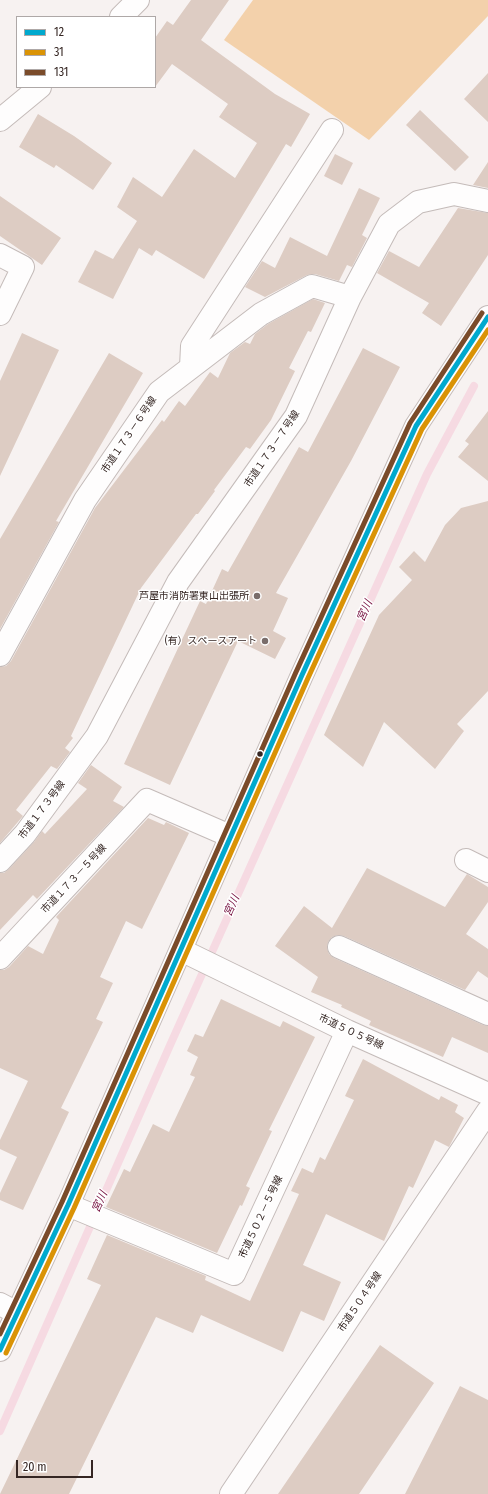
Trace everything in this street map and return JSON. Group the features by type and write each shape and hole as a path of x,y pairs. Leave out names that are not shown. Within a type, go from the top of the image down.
{"street":[{"path":"122,16 138,0"},
{"path":"0,120 39,88"},
{"path":"191,367 192,346 332,130"},
{"name":"市道１７３－７号線","path":"83,756 97,736 178,582 296,416 350,297 389,224 418,202 454,194 488,202"},
{"path":"0,255 23,267 0,314"},
{"name":"市道１７３－６号線","path":"0,655 85,500 159,392 261,314 312,286 350,297"},
{"path":"0,1350 9,1309 68,1205 230,836 416,426 488,318"},
{"name":"市道１７３号線","path":"0,861 25,834 83,756"},
{"name":"市道１７３－５号線","path":"0,958 147,800 230,836"},
{"path":"466,860 488,871"},
{"path":"339,947 488,1014"},
{"name":"市道５０５号線","path":"180,950 347,1031 488,1094"},
{"name":"市道５０２－５号線","path":"68,1205 234,1274 347,1031"},
{"name":"市道５０４号線","path":"231,1494 488,1111"}],"shaded area":[{"path":"253,0 488,0 488,16 369,140 224,40"}],"building":[{"path":"191,0 229,0 201,40 275,94 310,114 291,147 286,144 204,279 156,250 152,256 139,248 113,299 78,282 95,250 113,259 137,221 117,207 133,177 162,197 194,149 235,178 257,143 219,117 228,104 172,64 156,86 156,37 167,21 173,25"},
{"path":"488,73 488,122 464,99"},
{"path":"420,110 469,157 455,171 406,125"},
{"path":"38,114 74,136 112,163 93,190 56,165 54,168 19,147"},
{"path":"335,154 353,163 342,185 324,176"},
{"path":"488,162 488,188 473,185"},
{"path":"359,188 380,198 362,235 367,238 352,267 347,265 339,281 315,274 307,275 265,297 245,287 262,261 275,268 290,237 327,256"},
{"path":"0,196 61,238 42,265 0,236"},
{"path":"458,208 488,213 488,255 441,326 422,313 429,303 377,273 389,251 419,267"},
{"path":"313,299 325,303 311,332 308,331 289,368 295,371 271,420 250,449 246,447 198,514 196,514 141,588 71,736 73,738 65,748 70,752 57,769 51,766 16,810 23,816 0,843 0,667 6,666 11,661 95,508 162,420 164,422 179,401 185,406 210,372 218,378 230,353 245,342 250,344 255,334 268,324"},
{"path":"22,333 59,350 0,476 0,381"},
{"path":"363,348 400,367 351,461 276,593 288,598 273,631 286,638 275,659 238,641 170,785 124,764 200,601 206,604 222,569 228,572 299,447 308,452"},
{"path":"109,353 143,373 56,521 59,522 0,629 0,539"},
{"path":"488,411 488,481 458,457 469,444 465,441"},
{"path":"488,501 488,691 457,724 464,731 435,769 384,722 363,767 324,735 379,615 412,580 399,567 414,551 425,562 445,525 461,508"},
{"path":"91,765 122,787 113,801 124,807 37,899 33,895 0,930 0,873 4,873 9,869 42,831 45,834 87,789 78,783"},
{"path":"148,818 164,825 166,822 189,833 142,929 126,921 100,977 113,983 96,1019 103,1022 61,1108 69,1112 23,1210 0,1200 0,1193 17,1157 0,1149 0,1140 28,1081 0,1068 0,970 4,970 9,967 28,946 43,954 59,920 56,917"},
{"path":"367,868 445,907 467,874 488,887 488,902 466,934 488,949 488,978 478,971 465,990 344,936 338,935 332,937 328,942 327,948 329,954 334,958 488,1026 488,1053 452,1037 443,1057 369,1025 371,1021 341,1007 342,1005 311,992 318,977 275,946 304,906 332,928"},
{"path":"221,999 280,1027 283,1021 315,1037 269,1130 272,1131 246,1186 250,1188 242,1206 240,1205 217,1253 106,1207 124,1169 130,1172 153,1124 169,1132 195,1077 190,1075 198,1057 187,1051 195,1034 203,1037"},
{"path":"363,1059 439,1100 441,1096 458,1105 455,1112 464,1118 449,1147 435,1140 413,1188 409,1186 384,1241 326,1214 303,1265 341,1282 324,1321 301,1311 283,1352 201,1315 193,1333 156,1317 69,1494 0,1494 101,1285 87,1279 107,1235 206,1276 205,1280 250,1301 299,1194 291,1191 302,1168 313,1173 320,1157 325,1160 354,1100 345,1096"},
{"path":"380,1345 434,1383 359,1494 278,1494"},
{"path":"460,1386 488,1400 488,1494 405,1494"}],"waterway":[{"name":"宮川","path":"0,1431 171,1043 427,474 474,386"}],"transit line":[{"name":"131","path":"0,1334 62,1202 296,672 410,423 482,313"},
{"name":"12","path":"0,1350 68,1205 302,675 416,426 488,317"},
{"name":"31","path":"6,1353 74,1208 308,678 422,429 488,330"}],"place":[{"name":"芦屋市消防署東山出張所","path":"257,596"},
{"name":"(有）スペースアート","path":"265,641"}]}
